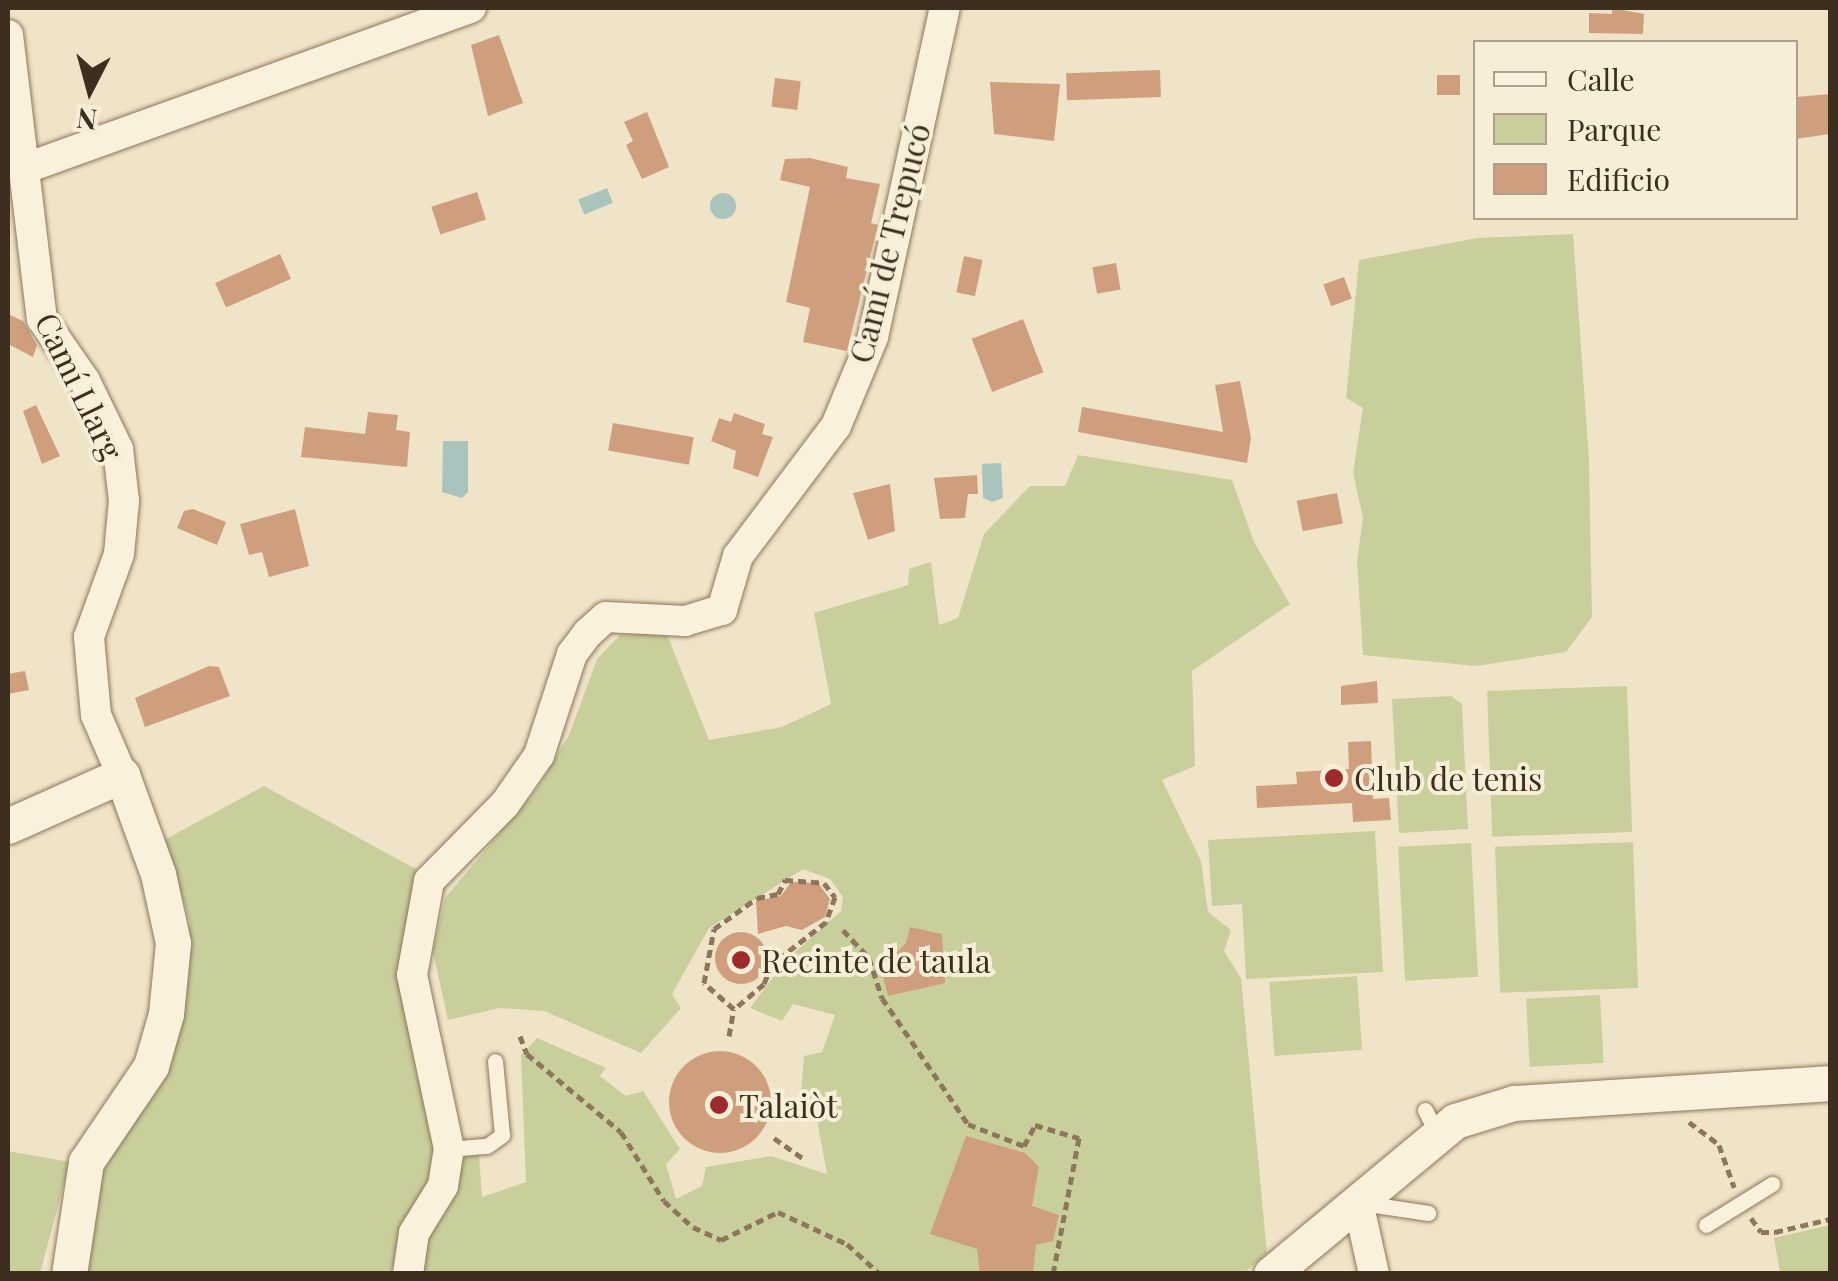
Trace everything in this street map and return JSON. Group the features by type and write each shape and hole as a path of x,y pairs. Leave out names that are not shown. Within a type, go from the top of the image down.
{"street":[{"path":"26,168 471,8"},
{"name":"Camí de Trepucó","path":"408,1274 414,1233 443,1186 449,1149 412,975 429,882 505,804 539,755 572,654 588,633 606,617 684,621 722,610 738,556 836,426 873,337 945,8"},
{"name":"Camí Llarg","path":"8,35 42,319 85,381 118,449 124,501 118,554 89,637 96,715 158,874 173,943 166,1014 150,1066 86,1162 63,1271"},
{"path":"8,826 122,775"},
{"path":"1271,1274 1358,1202 1431,1122 1455,1120 1514,1103 1830,1083"},
{"path":"1358,1202 1374,1274"}],"lane":[{"path":"449,1149 487,1146 502,1135 495,1061"},
{"path":"1706,1226 1772,1184"},
{"path":"1358,1202 1428,1213"}],"path":[{"path":"729,1036 734,1009 764,984 772,964 826,922 835,897 824,883 785,880 778,894 757,898 714,929 704,983 734,1009"},
{"path":"843,930 868,958 882,998 968,1124 1024,1146 1035,1125 1079,1138 1054,1274"},
{"path":"520,1036 527,1054 621,1132 664,1201 693,1228 721,1240 778,1212 847,1244 880,1274"},
{"path":"1682,1119 1703,1127 1719,1146 1742,1206 1761,1232 1830,1219"},
{"path":"774,1138 804,1159"}],"green space":[{"path":"1573,234 1589,460 1592,617 1566,652 1476,666 1363,655 1357,561 1363,518 1353,473 1363,408 1346,398 1359,260 1477,238"},
{"path":"1078,455 1232,480 1254,542 1290,604 1192,671 1195,766 1162,780 1201,861 1208,912 1231,930 1224,951 1241,978 1267,1253 1243,1274 418,1274 455,1157 479,1155 482,1197 526,1182 521,1055 537,1038 606,1068 600,1076 626,1096 643,1091 680,1149 666,1164 676,1199 702,1186 706,1167 771,1156 827,1174 817,1120 799,1117 804,1056 822,1052 835,1015 793,1004 782,1021 750,1008 786,960 841,911 843,897 830,879 803,869 709,928 672,994 681,1008 641,1053 544,1011 500,1008 448,1020 433,952 445,898 536,790 569,735 597,659 620,635 666,632 709,740 782,727 831,704 814,613 908,585 909,569 931,562 939,625 958,618 984,534 1030,486 1065,486"},
{"path":"1627,686 1632,832 1492,837 1487,691"},
{"path":"1451,696 1462,704 1468,829 1399,833 1392,699"},
{"path":"264,786 423,873 403,1003 436,1163 424,1202 390,1273 87,1274 80,1262 101,1161 146,1107 176,1033 190,922 164,840"},
{"path":"1375,831 1383,972 1246,979 1242,904 1212,906 1208,840"},
{"path":"1633,842 1638,988 1500,993 1495,847"},
{"path":"1471,843 1478,977 1405,981 1398,847"},
{"path":"1357,976 1362,1050 1274,1056 1269,982"},
{"path":"1600,995 1604,1063 1530,1067 1526,999"},
{"path":"8,1151 70,1162 40,1273 8,1273"},
{"path":"1830,1225 1830,1273 1780,1273 1774,1238"}],"water":[{"path":"607,188 613,203 584,214 578,200"},
{"path":"723,193 732,197 736,206 732,215 723,219 714,215 710,206 714,197"},
{"path":"443,441 468,441 468,492 462,498 442,492"},
{"path":"1001,463 1003,498 992,502 983,498 982,464"}],"building":[{"path":"1612,8 1644,14 1643,34 1589,33 1589,13 1612,14"},
{"path":"499,35 523,103 488,116 471,45"},
{"path":"1160,70 1161,97 1067,100 1066,73"},
{"path":"1437,75 1460,75 1460,95 1437,95"},
{"path":"775,78 801,81 797,110 771,107"},
{"path":"990,82 1060,84 1054,141 994,134"},
{"path":"1830,94 1830,134 1798,139 1798,97"},
{"path":"647,112 669,167 642,179 626,145 633,141 624,122"},
{"path":"810,158 848,167 846,178 880,184 871,223 878,225 847,351 803,342 810,308 786,302 810,187 780,180 785,159"},
{"path":"477,192 486,220 440,234 431,207"},
{"path":"280,254 291,279 226,308 215,283"},
{"path":"964,256 983,260 975,296 956,292"},
{"path":"1116,263 1121,290 1097,294 1092,267"},
{"path":"1344,277 1352,299 1331,306 1323,285"},
{"path":"8,314 23,321 37,345 33,357 8,344"},
{"path":"1023,319 1043,372 992,392 972,339"},
{"path":"1240,381 1251,438 1247,463 1078,432 1082,407 1223,432 1215,385"},
{"path":"36,405 60,456 42,464 23,411"},
{"path":"368,412 398,415 396,430 410,432 407,467 301,457 305,427 365,434"},
{"path":"734,413 765,424 762,434 773,437 758,477 733,468 736,451 711,441 719,418 731,422"},
{"path":"613,423 694,437 689,465 608,451"},
{"path":"977,475 978,494 968,494 965,518 940,519 934,478"},
{"path":"890,484 895,531 868,540 853,493"},
{"path":"1337,493 1343,523 1303,531 1297,501"},
{"path":"193,509 226,522 217,545 177,528 184,511"},
{"path":"295,509 309,566 269,577 262,552 249,555 240,524"},
{"path":"209,666 219,667 230,696 145,727 135,698"},
{"path":"25,671 29,690 8,694 8,674"},
{"path":"1377,681 1378,703 1341,705 1341,686"},
{"name":"Club de tenis","path":"1371,741 1373,799 1389,798 1391,820 1353,822 1352,803 1257,808 1256,786 1297,784 1296,772 1349,769 1348,742"},
{"path":"791,882 818,883 830,899 825,917 802,930 786,926 758,934 756,901 781,896"},
{"path":"910,927 942,934 945,983 888,996 881,969 906,943"},
{"name":"Recinte de taula","path":"741,932 759,940 767,958 759,976 741,984 723,976 715,958 723,940"},
{"name":"Talaiòt","path":"720,1051 739,1055 756,1066 767,1083 771,1102 767,1121 756,1138 739,1149 720,1153 701,1149 684,1138 673,1121 669,1102 673,1083 684,1066 701,1055"},
{"path":"966,1136 1025,1153 1039,1167 1032,1206 1059,1215 1053,1241 1036,1245 1033,1274 980,1274 977,1249 930,1234"}],"place":[{"name":"Club de tenis","path":"1334,778"},
{"name":"Recinte de taula","path":"741,960"},
{"name":"Talaiòt","path":"719,1105"}]}
